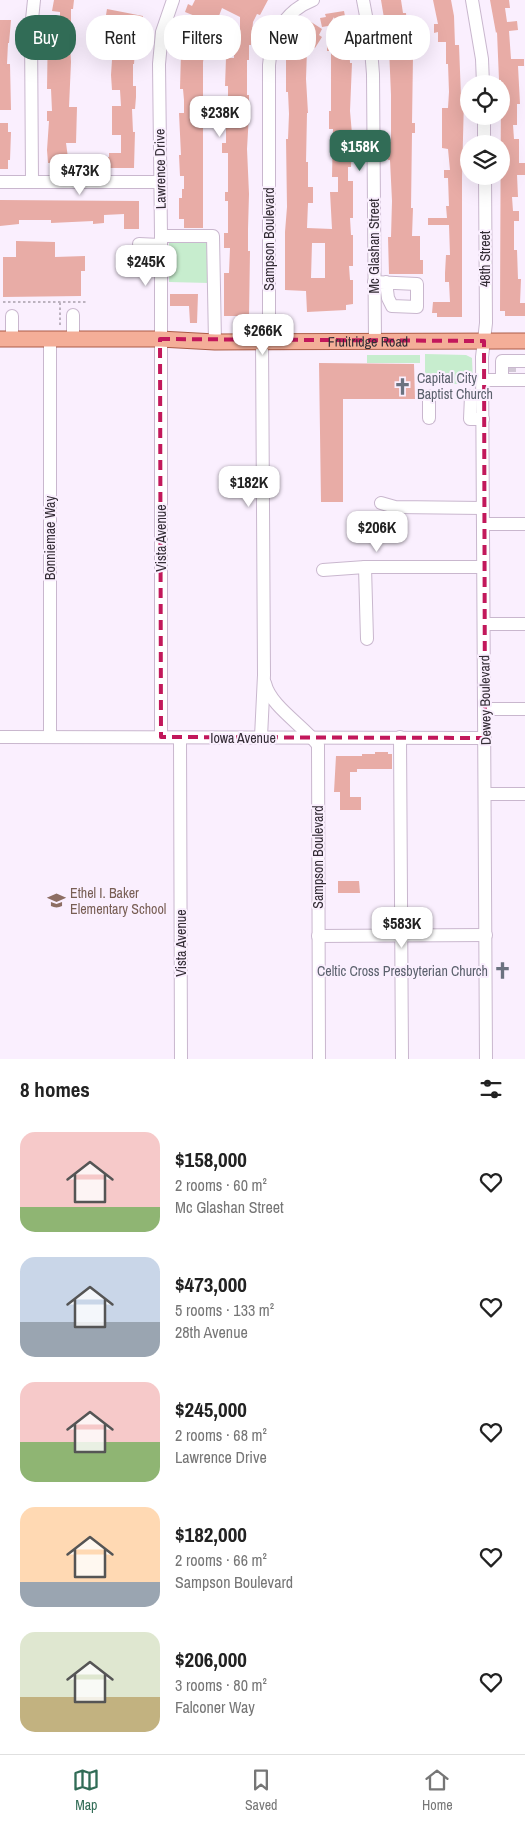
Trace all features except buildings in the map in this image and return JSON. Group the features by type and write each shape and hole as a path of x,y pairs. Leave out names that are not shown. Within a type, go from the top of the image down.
{"main road":[{"name":"Fruitridge Road","path":"6,339 160,339 214,342 523,341"}],"street":[{"path":"32,182 31,29 34,0"},
{"name":"Sampson Boulevard","path":"261,737 264,675 262,342 269,323 270,55 272,43 282,24 300,7 313,0"},
{"name":"Mc Glashan Street","path":"363,0 372,53 380,282 375,342"},
{"path":"472,0 482,59 483,75"},
{"name":"Lawrence Drive","path":"160,339 159,52 168,3"},
{"path":"0,182 160,182"},
{"name":"48th Street","path":"484,185 486,323 484,341"},
{"path":"139,244 161,240 213,236 214,342"},
{"path":"73,315 73,339"},
{"path":"6,339 12,316"},
{"name":"Bonniemae Way","path":"50,339 50,737"},
{"name":"Vista Avenue","path":"160,339 161,737"},
{"name":"Dewey Boulevard","path":"484,341 483,567 486,1059"},
{"path":"483,380 516,370 523,341"},
{"path":"429,396 429,418"},
{"path":"470,396 470,419 483,419"},
{"path":"382,502 395,507 483,508"},
{"path":"483,524 525,524"},
{"path":"323,570 365,567 483,567"},
{"path":"365,567 367,639"},
{"path":"484,624 525,624"},
{"name":"Sampson Boulevard","path":"264,675 266,689 278,705 318,745 319,1059"},
{"path":"485,708 525,709"},
{"name":"Iowa Avenue","path":"0,737 485,738"},
{"path":"400,737 402,1059"},
{"name":"Vista Avenue","path":"180,738 181,1059"},
{"path":"485,794 525,794"},
{"path":"318,936 486,935"}],"path":[{"path":"2,302 86,302"},
{"path":"60,302 60,325"}],"highlighted area":[{"path":"160,339 484,341 485,738 161,737"}],"green space":[{"path":"169,240 210,240 209,283 169,282"},
{"path":"425,354 466,355 472,358 473,384 425,384"},
{"path":"367,355 420,355 420,363 367,363"}],"tunnel":[{"path":"510,363 510,372"}],"place":[{"name":"Capital City Baptist Church","path":"403,386"},
{"name":"Ethel I. Baker Elementary School","path":"56,901"},
{"name":"Celtic Cross Presbyterian Church","path":"502,971"}]}
